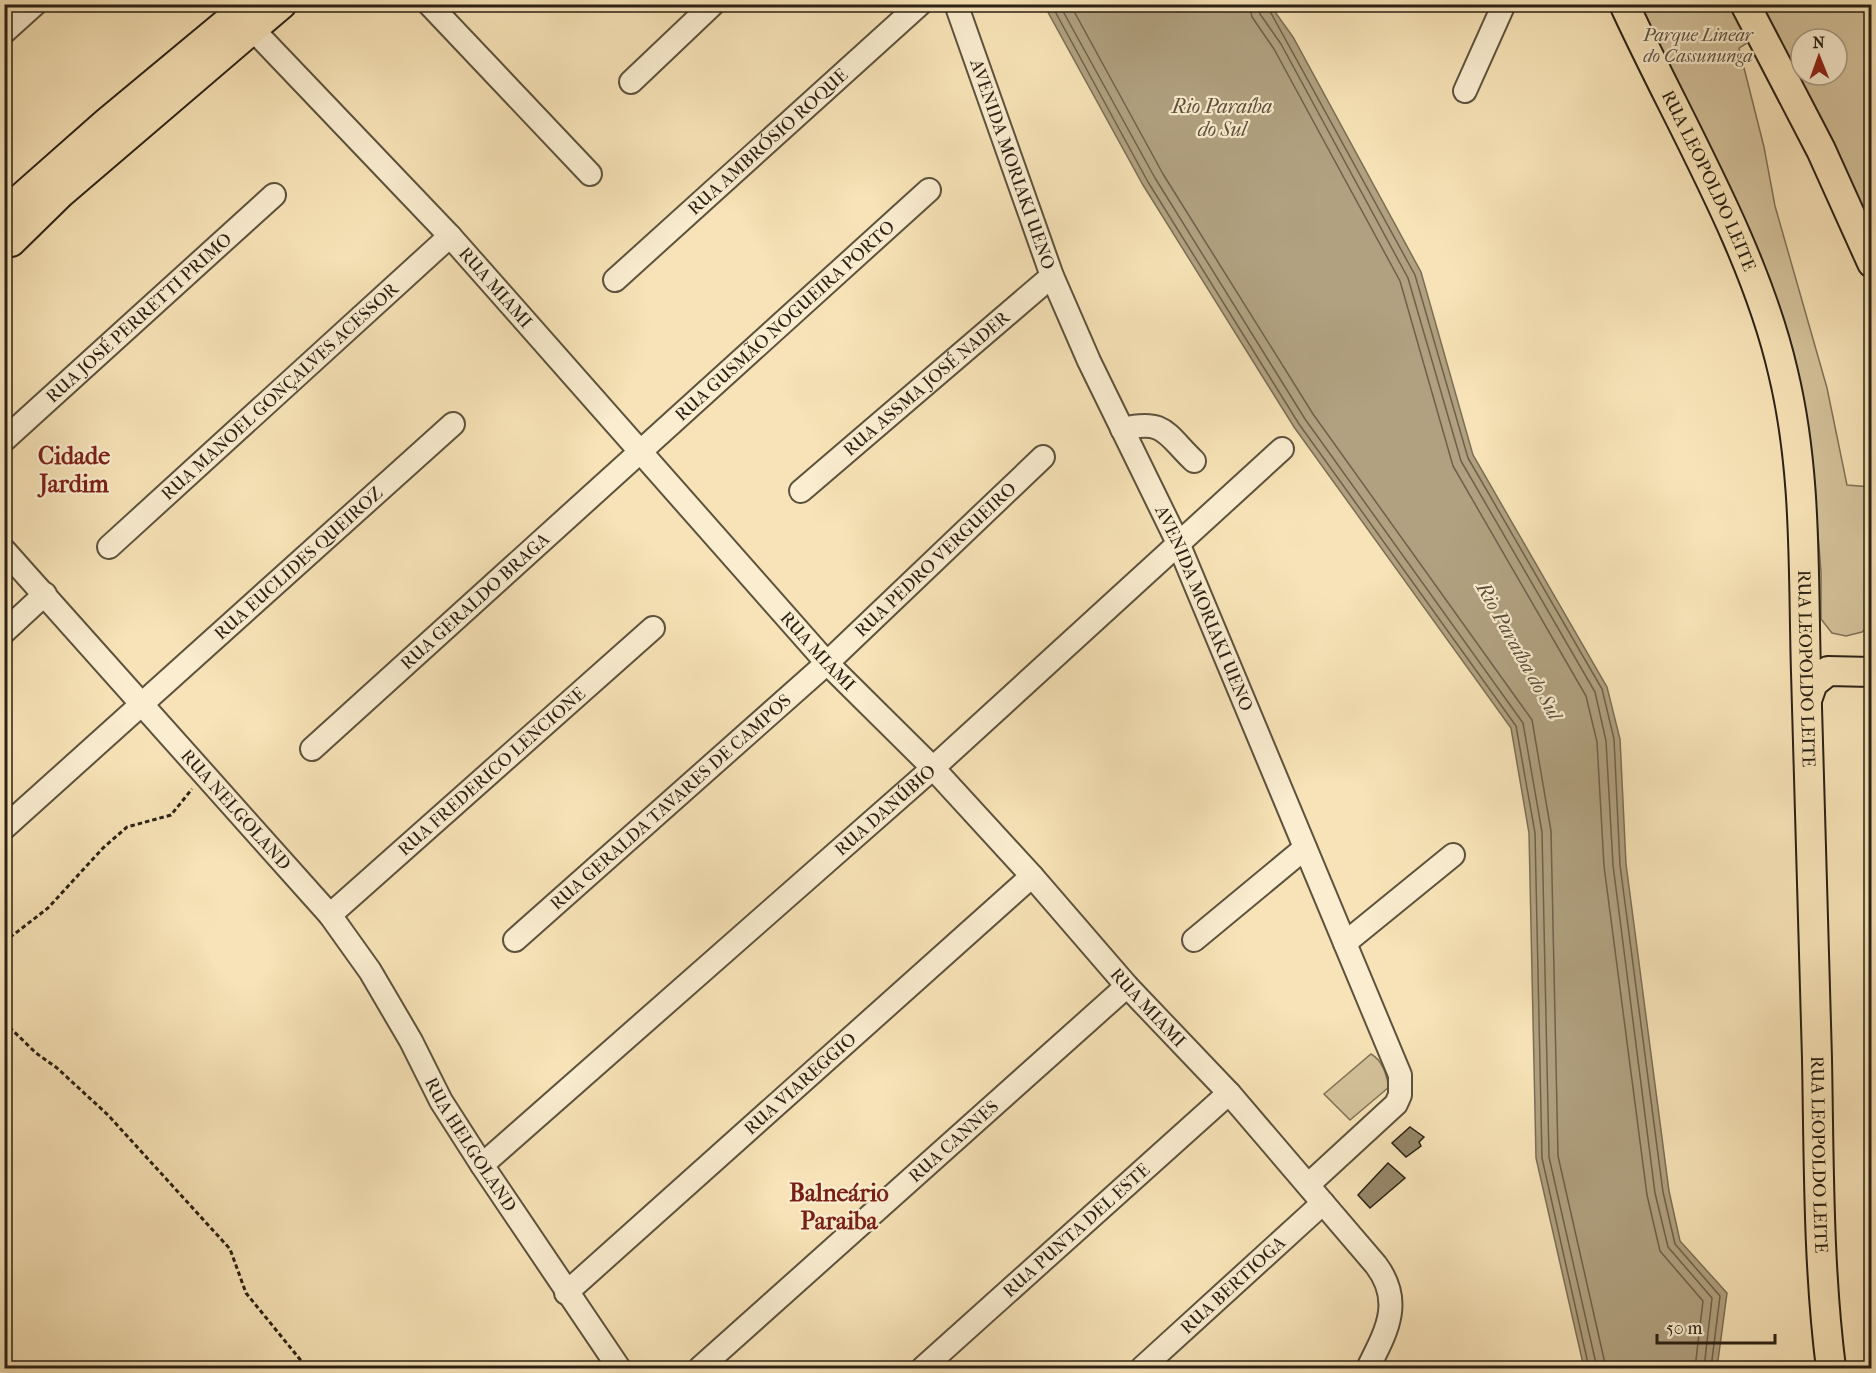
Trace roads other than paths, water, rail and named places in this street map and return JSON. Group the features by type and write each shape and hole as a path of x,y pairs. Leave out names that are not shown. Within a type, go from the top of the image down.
{"main road":[{"path":"9,226 61,193 247,17 282,4"},
{"name":"RUA LEOPOLDO LEITE","path":"1623,4 1724,212 1770,324 1797,436 1813,663 1813,683 1806,700 1821,1234 1825,1323 1831,1368"},
{"path":"1745,4 1821,150 1872,262"},
{"path":"1813,663 1872,656"},
{"path":"1813,663 1872,672"}],"street":[{"path":"4,32 35,4"},
{"path":"429,4 590,174"},
{"path":"631,82 713,4"},
{"name":"RUA AMBRÓSIO ROQUE","path":"615,280 920,4"},
{"name":"AVENIDA MORIAKI UENO","path":"956,4 1052,276 1122,429 1178,543 1400,1076 1400,1095 1396,1104 1308,1185"},
{"path":"1465,92 1504,4"},
{"name":"RUA MIAMI","path":"247,17 450,236 827,663 933,768 1128,986 1229,1093 1385,1277 1389,1293 1389,1327 1368,1368"},
{"name":"RUA GUSMÃO NOGUEIRA PORTO","path":"639,452 929,190"},
{"name":"RUA JOSÉ PERRETTI PRIMO","path":"4,440 274,195"},
{"name":"RUA MANOEL GONÇALVES ACESSOR","path":"109,547 450,236"},
{"name":"RUA ASSMA JOSÉ NADER","path":"801,490 1052,276"},
{"name":"RUA EUCLIDES QUEIROZ","path":"4,828 453,424"},
{"path":"1122,429 1152,424 1161,429 1194,461"},
{"name":"RUA DANÚBIO","path":"482,1166 933,768 1282,449"},
{"name":"RUA GERALDO BRAGA","path":"312,749 639,452"},
{"name":"RUA PEDRO VERGUEIRO","path":"827,663 1043,457"},
{"path":"4,550 143,703"},
{"path":"4,632 45,594"},
{"name":"RUA FREDERICO LENCIONE","path":"330,915 653,628"},
{"name":"RUA GERALDA TAVARES DE CAMPOS","path":"515,940 827,663"},
{"name":"RUA NELGOLAND","path":"143,703 330,915"},
{"path":"1194,940 1305,848"},
{"path":"1345,943 1453,855"},
{"name":"RUA VIAREGGIO","path":"566,1293 1032,876"},
{"name":"RUA HELGOLAND","path":"330,915 370,971 411,1041 441,1101 482,1166 619,1368"},
{"name":"RUA CANNES","path":"700,1368 1128,986"},
{"name":"RUA PUNTA DEL ESTE","path":"923,1368 1229,1093"},
{"name":"RUA BERTIOGA","path":"1142,1368 1323,1203"}],"water":[{"name":"Rio Paraíba do Sul","path":"1044,5 1270,5 1293,37 1421,272 1473,455 1607,687 1620,739 1626,864 1669,1191 1680,1241 1727,1293 1717,1368 1584,1368 1536,1158 1529,833 1511,728 1294,427 1143,185"}],"district":[{"name":"Cidade Jardim","path":"74,470"},
{"name":"Balneário Paraiba","path":"839,1207"}],"park label":[{"name":"Parque Linear do Cassununga","path":"1698,45"}]}
